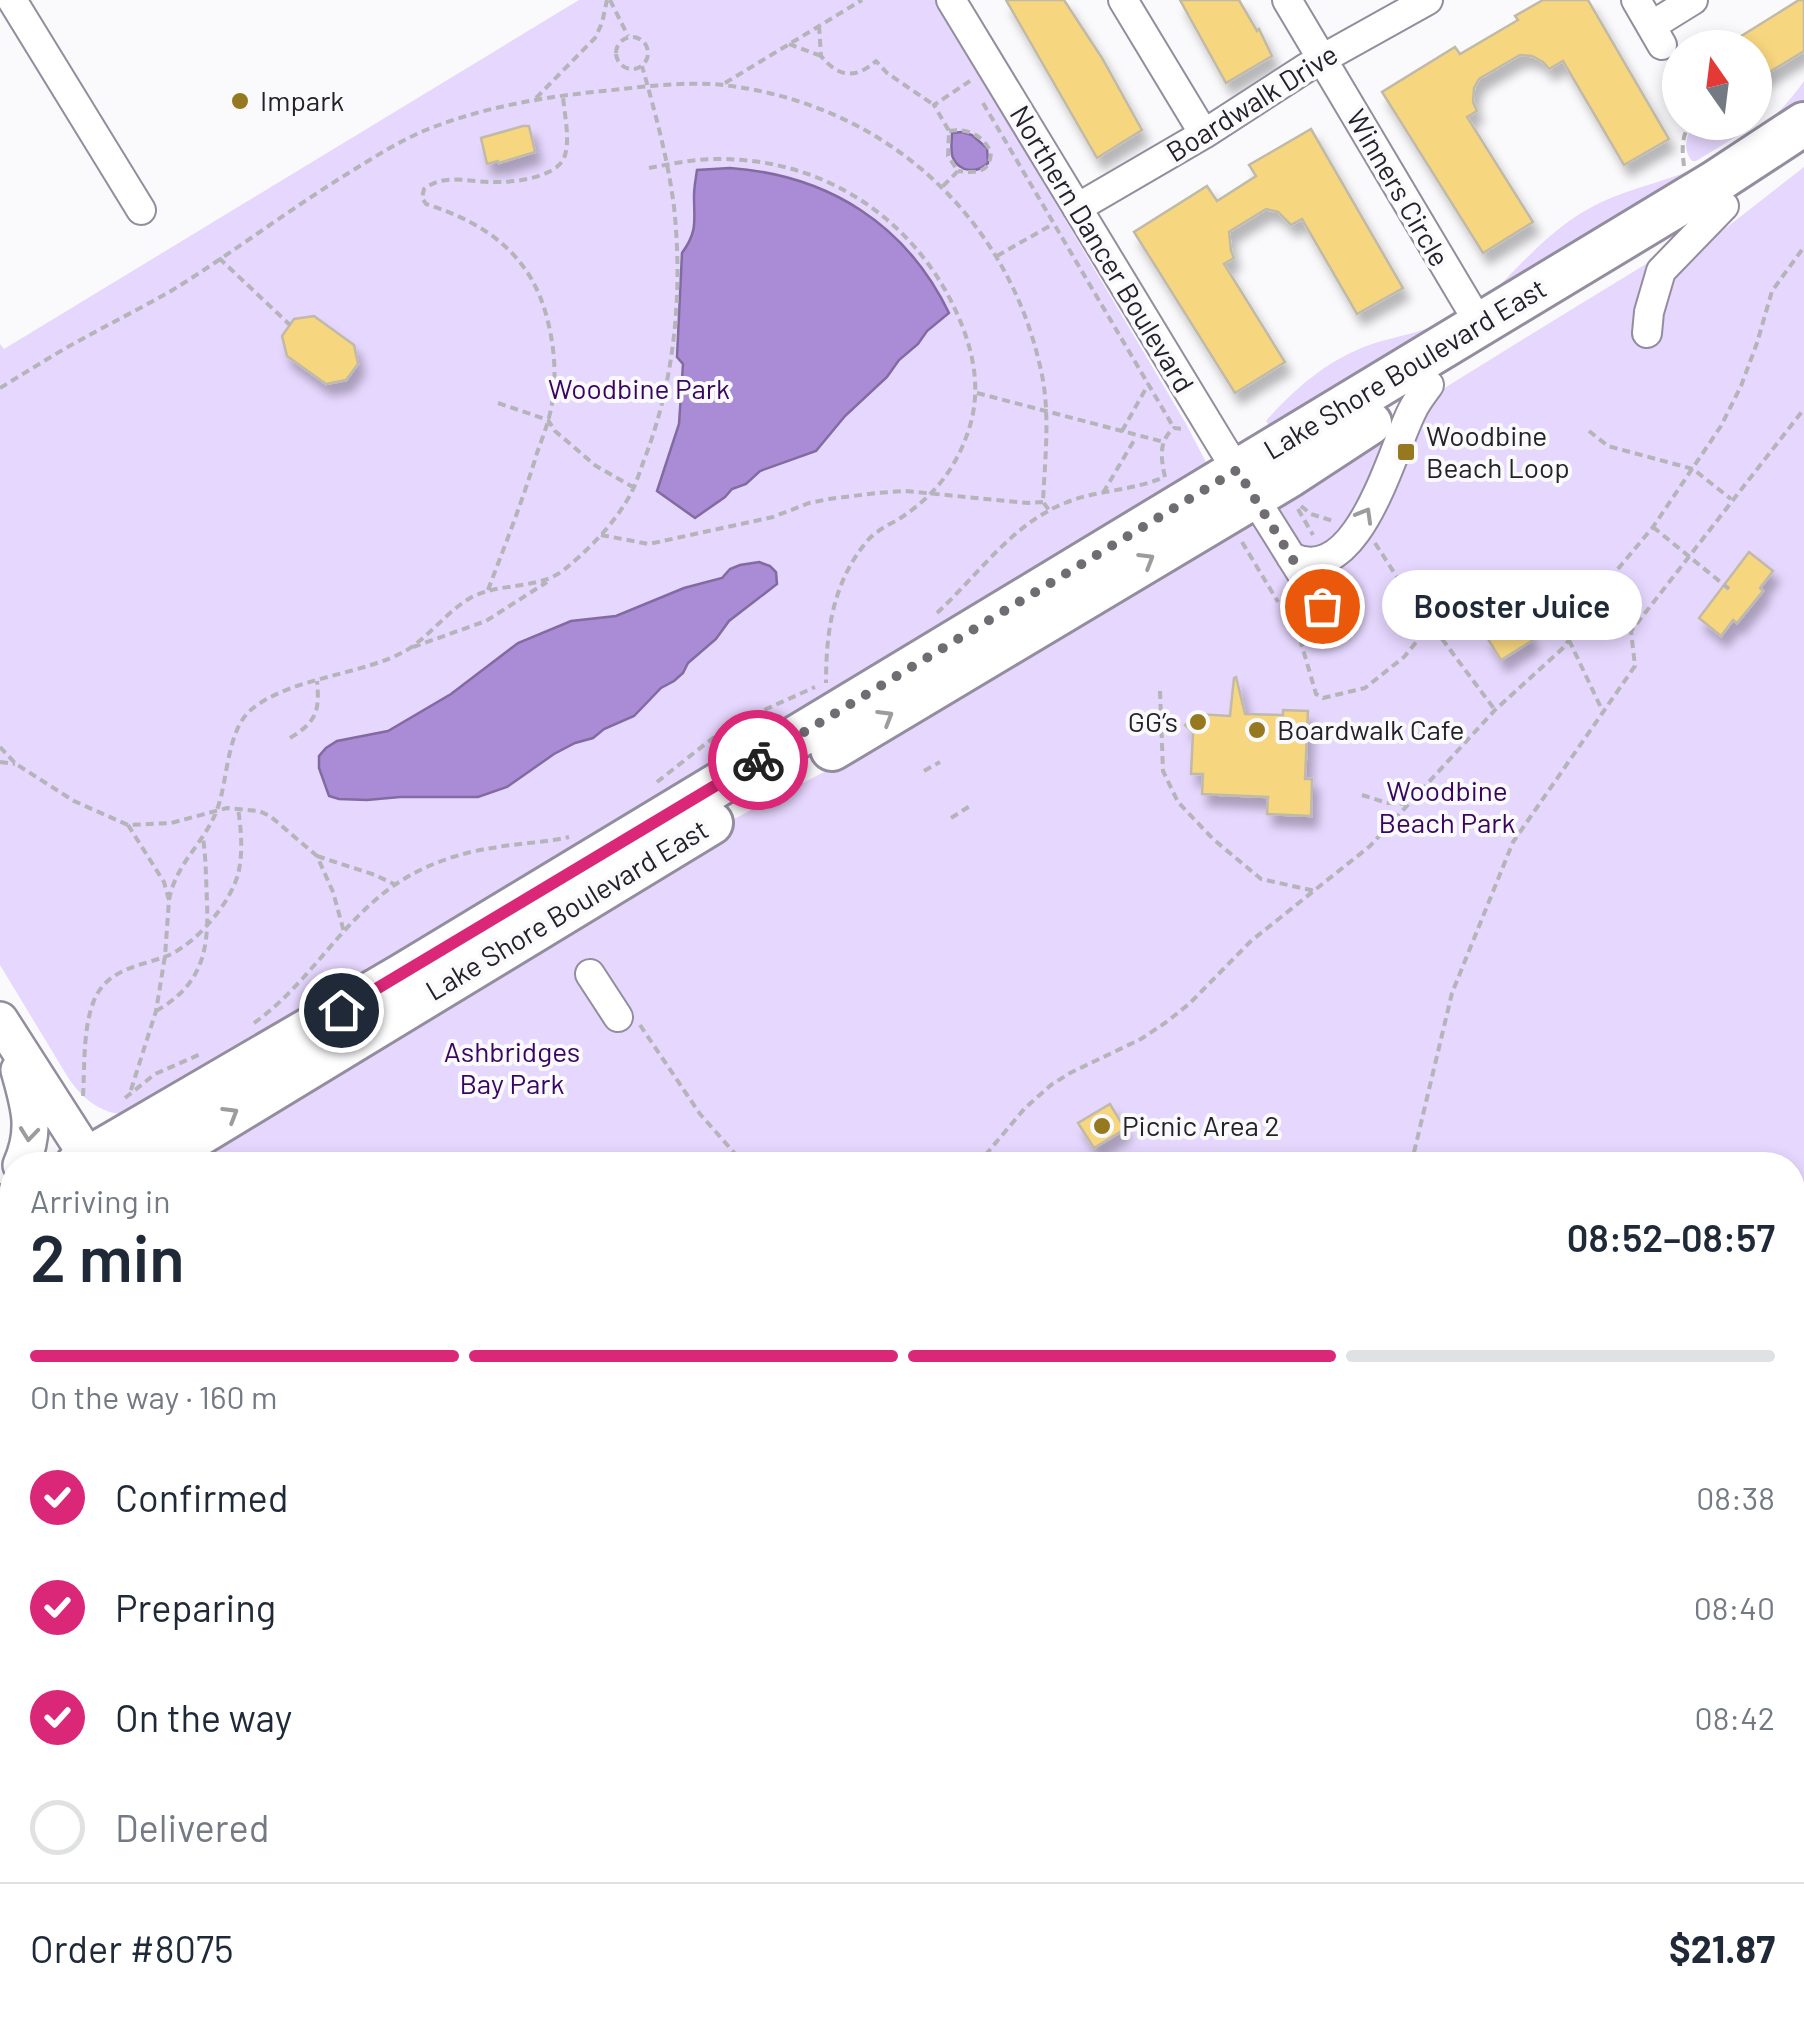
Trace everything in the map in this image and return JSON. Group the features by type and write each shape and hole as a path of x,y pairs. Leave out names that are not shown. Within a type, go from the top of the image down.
{"highway":[{"name":"Lake Shore Boulevard East","path":"104,1152 402,974 1271,493 1479,324 1759,156 1804,124"},
{"name":"Lake Shore Boulevard East","path":"169,1152 803,767 1271,493 1429,385 1804,153"}],"main road":[{"path":"4,1028 79,1152"},
{"path":"4,1028 30,1112 32,1134 26,1152"}],"street":[{"path":"12,0 141,210"},
{"name":"Northern Dancer Boulevard","path":"952,0 1066,216 1271,493 1291,558 1322,606"},
{"path":"1124,0 1204,134"},
{"name":"Winners Circle","path":"1288,0 1479,324"},
{"name":"Boardwalk Drive","path":"1066,216 1322,59 1428,0"},
{"path":"1636,0 1662,44"},
{"path":"1672,30 1694,0"},
{"path":"1648,333 1649,312 1661,270 1724,206"},
{"path":"1291,558 1303,563 1316,562 1331,558 1346,545 1366,517 1412,408 1429,385"},
{"path":"590,974 629,1021"}],"path":[{"path":"609,0 629,37"},
{"path":"536,98 594,38 609,0"},
{"path":"721,85 862,0"},
{"path":"819,26 821,56"},
{"path":"624,39 643,40 648,58 642,66 622,66 617,57 624,39"},
{"path":"789,44 821,56 835,70 850,74 865,70 876,60 887,73 934,105 949,132 948,156 958,171"},
{"path":"130,1094 156,1010 166,956 172,883 217,810 240,722 250,710 317,681 486,621 578,558 626,503 654,434 674,336 674,209 642,66"},
{"path":"934,105 970,80"},
{"path":"0,388 171,290 340,178 422,132 536,98 648,86 721,85 807,104 882,138 943,186 969,217 1014,290 1041,368 1047,410 1043,502 1049,510"},
{"path":"488,590 548,420 556,364 534,278 515,254 464,219 426,204 422,198 424,189 441,180 502,182 527,179 558,166 566,145 563,95"},
{"path":"979,96 1066,216 1174,428"},
{"path":"949,132 973,132 991,152 984,170 958,171"},
{"path":"1683,140 1684,170"},
{"path":"649,168 716,159 780,165 838,186 890,221 918,248 956,310 968,337 977,393 972,422 948,476 932,494 870,538 840,587 826,640 826,683 753,714 713,738 649,789"},
{"path":"943,186 958,171"},
{"path":"996,256 1066,216"},
{"path":"988,1152 1052,1085 1165,1023 1251,941 1370,846 1495,710 1569,640 1587,606 1653,527 1721,426 1741,386 1772,291 1804,246"},
{"path":"219,258 290,325"},
{"path":"1122,430 1149,383"},
{"path":"977,393 1164,442"},
{"path":"498,403 548,420 555,431 596,466 633,487"},
{"path":"1415,1152 1452,992 1513,842 1635,666 1631,632 1804,408"},
{"path":"1165,477 1161,456 1167,433 1174,428 1192,430"},
{"path":"1589,432 1608,446 1693,469 1733,500"},
{"path":"1102,493 1137,436"},
{"path":"933,617 1024,526 1049,510 1078,498 1133,488 1178,471"},
{"path":"601,534 649,544 773,517 809,503 905,492 1043,502"},
{"path":"1271,493 1311,514 1342,524"},
{"path":"1271,493 1318,544"},
{"path":"1653,527 1730,589"},
{"path":"1239,536 1278,602"},
{"path":"1382,554 1495,710"},
{"path":"409,649 459,606 488,590 552,579"},
{"path":"1300,639 1316,694 1323,698 1364,688 1404,657 1430,624"},
{"path":"1569,640 1602,712"},
{"path":"290,738 311,722 318,711 317,681"},
{"path":"1160,690 1164,771 1178,802 1213,839 1261,879 1315,891"},
{"path":"0,746 16,764 74,801 128,825 170,822 217,810 259,811 316,856 375,874 396,885"},
{"path":"0,762 16,764"},
{"path":"924,771 940,762"},
{"path":"1362,795 1387,803 1410,804"},
{"path":"951,818 970,806"},
{"path":"82,1101 89,1014 98,993 120,973 191,943 208,924 238,873 242,848 238,808"},
{"path":"128,825 165,884 169,900"},
{"path":"252,1024 296,987 374,901 405,878 450,858 489,848 572,836"},
{"path":"156,1010 191,983 203,956 208,924 203,838"},
{"path":"316,856 344,932"},
{"path":"629,1021 734,1152"},
{"path":"120,1103 154,1074 213,1049"}],"green space":[{"name":"Woodbine Park","path":"579,0 935,0 1208,466 972,614 127,1114 101,1109 69,1079 0,965 0,344 4,349"},
{"path":"1804,81 1804,106 1772,125 1772,118"},
{"path":"1731,140 1696,161 1689,156 1686,142"},
{"path":"1723,155 1498,290 1540,245 1590,208"},
{"name":"Woodbine Beach Park","path":"1804,167 1804,1152 193,1152 715,829 1038,653 1055,628 1651,261 1672,270"},
{"path":"1446,319 1447,322 1271,428 1266,421 1327,366 1372,344"}],"shaded area":[{"path":"962,132 987,148 988,163 984,166 969,170 956,163 952,133"},
{"path":"730,168 800,181 860,210 910,254 949,313 845,416 816,451 760,471 695,518 657,491 679,424 683,364 677,357 682,253 694,226 697,170"},
{"path":"759,562 776,572 777,584 729,621 683,673 661,688 634,716 554,754 507,787 478,797 367,800 329,796 319,756 337,741 388,731 451,694 518,643 571,621 616,616 684,588 722,578 740,565"}],"building":[{"path":"1006,0 1064,0 1142,130 1097,158"},
{"path":"1180,0 1239,0 1272,56 1226,83"},
{"path":"1543,0 1588,0 1662,127 1662,140 1667,140 1624,165 1563,61 1549,69 1532,56 1520,55 1479,79 1473,102 1477,111 1467,117 1533,222 1483,253 1382,92 1455,47 1460,54 1518,20 1515,16"},
{"path":"1804,0 1804,51 1772,71 1772,30 1751,30"},
{"path":"529,126 535,152 487,164 481,138"},
{"path":"1311,129 1403,288 1357,314 1302,219 1291,225 1278,212 1266,209 1229,232 1234,258 1224,264 1285,362 1235,393 1134,232 1207,186 1217,201 1256,176 1249,165"},
{"path":"314,316 354,345 358,364 346,380 326,384 287,356 282,336 294,319"},
{"path":"1749,552 1773,571 1760,588 1763,591 1721,636 1699,618"},
{"path":"1519,616 1533,640 1501,660 1486,636"},
{"path":"1236,677 1245,714 1308,711 1305,779 1312,779 1311,816 1267,814 1268,797 1202,794 1203,774 1191,774 1193,733 1185,725 1197,714 1230,716"},
{"name":"Picnic Area 2","path":"1110,1104 1125,1129 1094,1148 1078,1123"}],"way so far":[{"path":"758,760 1237,470 1322,606"}],"place":[{"name":"Impark","path":"240,101"},
{"name":"Woodbine Beach Loop","path":"1406,452"},
{"name":"Booster Juice","path":"1322,606"},
{"name":"GG’s","path":"1198,722"},
{"name":"Boardwalk Cafe","path":"1257,730"},
{"name":"Picnic Area 2","path":"1102,1126"}],"route":[{"path":"341,1010 758,760"}],"park label":[{"name":"Ashbridges Bay Park","path":"512,1068"}]}
